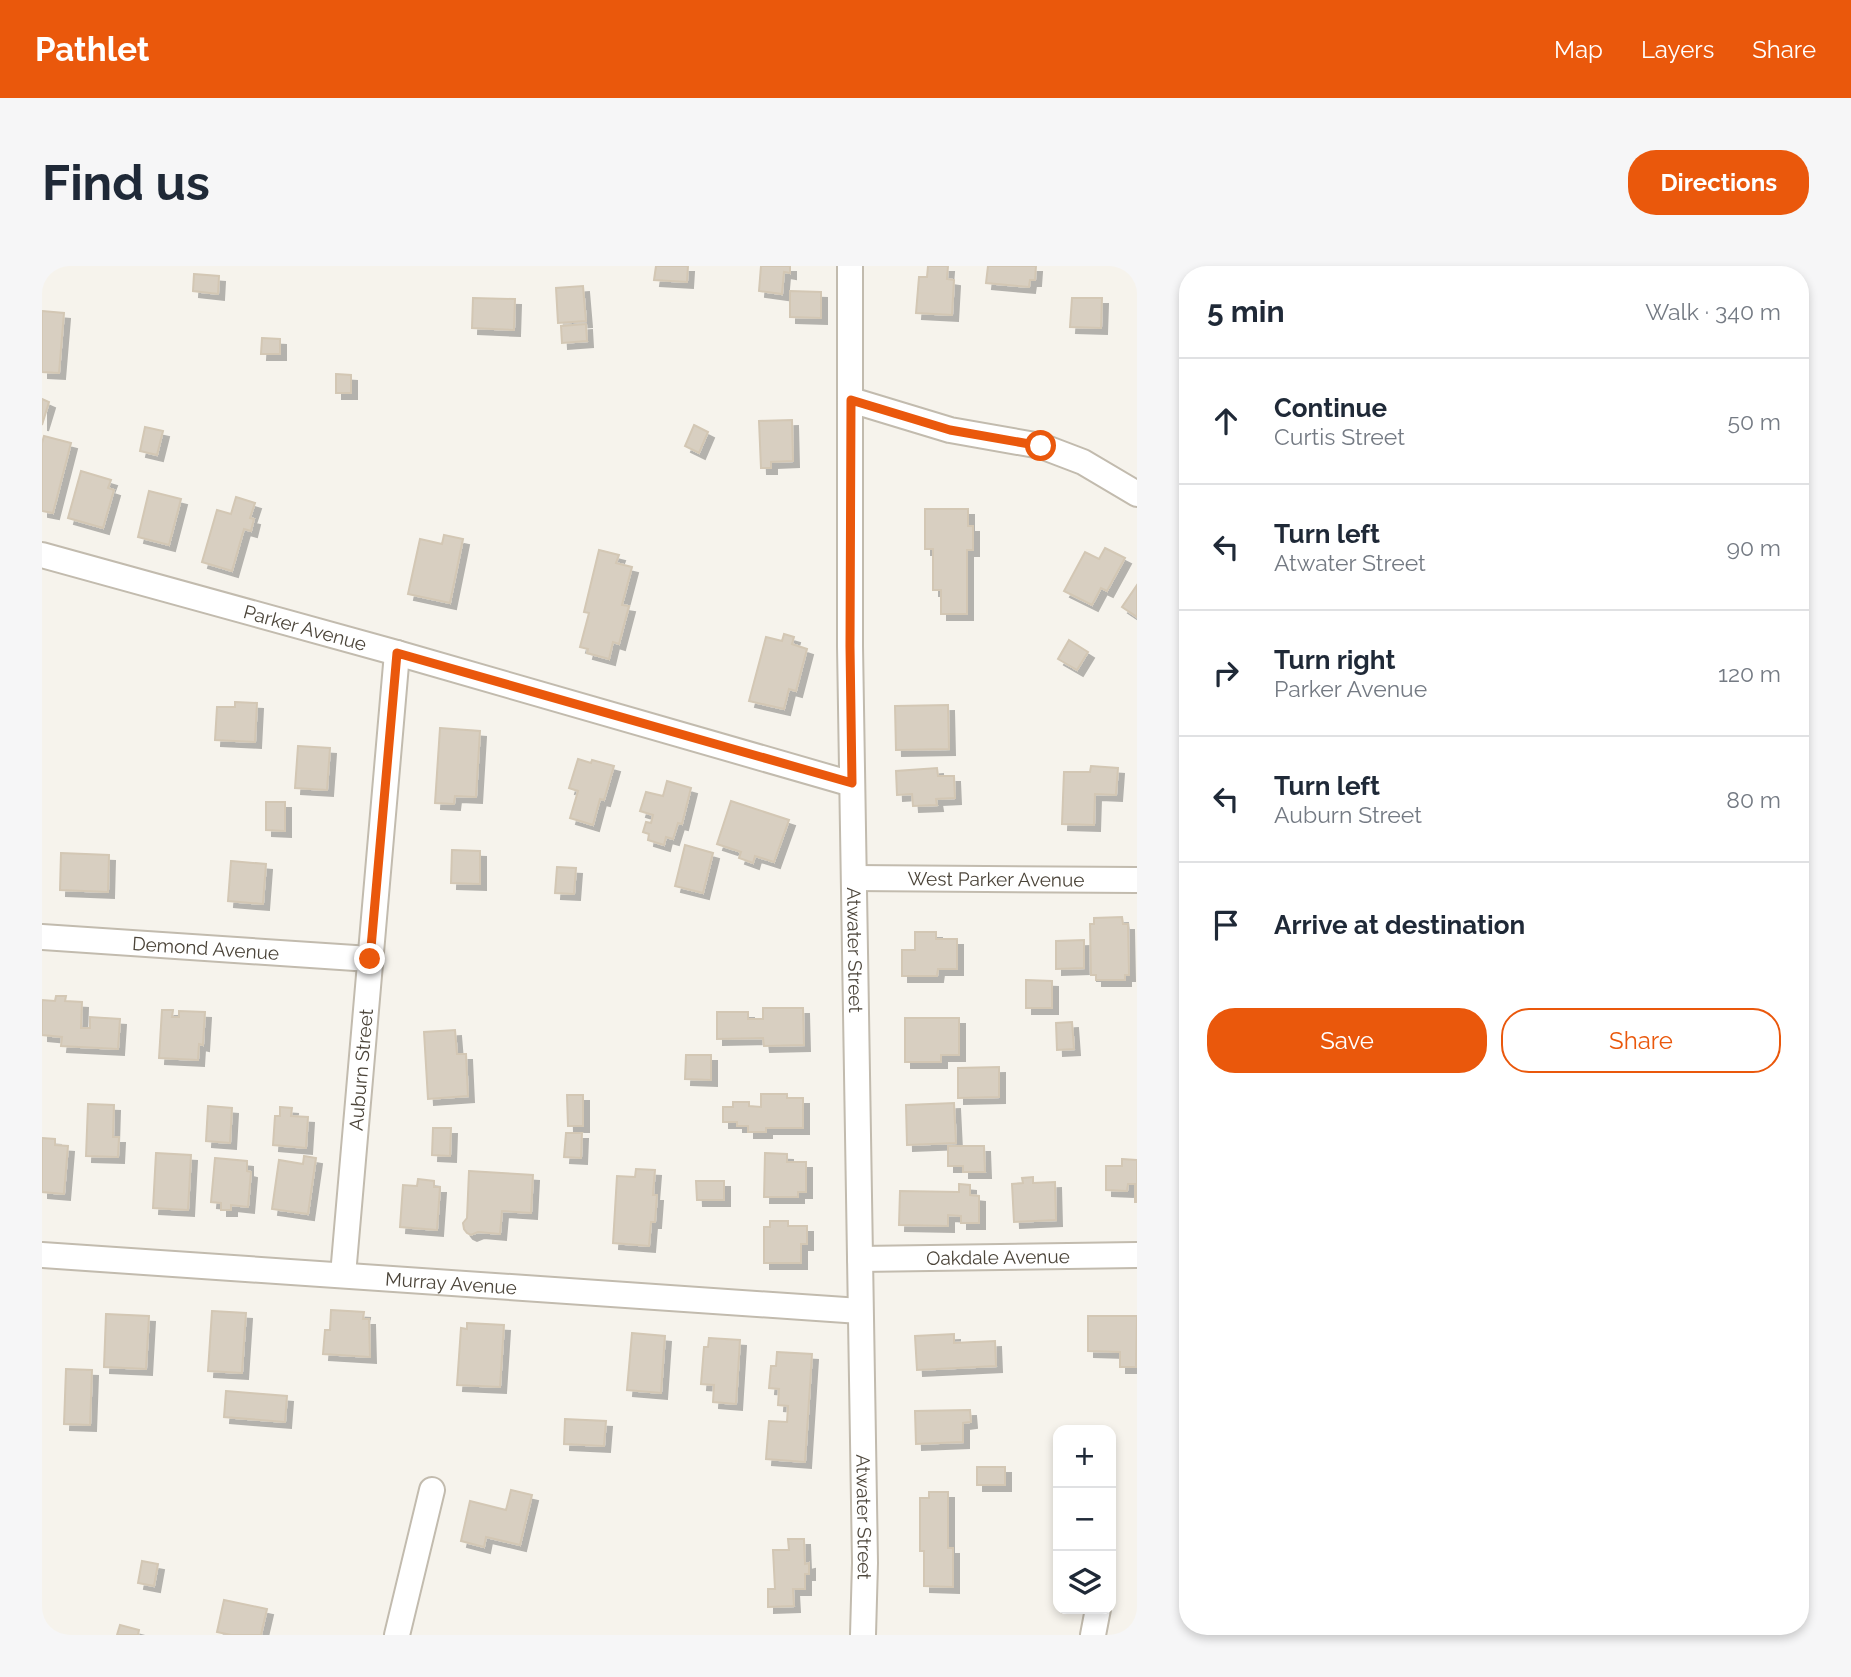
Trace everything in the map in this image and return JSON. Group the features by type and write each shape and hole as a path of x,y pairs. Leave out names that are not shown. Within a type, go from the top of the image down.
{"street":[{"name":"Atwater Street","path":"850,266 850,646 865,1576 863,1635"},
{"path":"851,400 950,430 1041,446 1083,462 1137,494"},
{"name":"Parker Avenue","path":"42,555 852,783"},
{"name":"Auburn Street","path":"342,1275 397,653"},
{"name":"West Parker Avenue","path":"854,877 1137,880"},
{"name":"Demond Avenue","path":"42,937 370,959"},
{"name":"Murray Avenue","path":"42,1255 860,1311"},
{"name":"Oakdale Avenue","path":"860,1259 1137,1255"},
{"path":"397,1635 432,1490"},
{"path":"1093,1635 1097,1614"}],"building":[{"path":"656,266 688,266 687,282 654,280"},
{"path":"761,266 790,266 790,273 784,272 782,294 759,291"},
{"path":"928,266 948,266 947,279 954,280 952,315 916,313 919,277 927,277"},
{"path":"988,266 1036,266 1035,280 1030,280 1029,287 986,283"},
{"path":"194,274 219,276 218,294 193,291"},
{"path":"583,286 586,321 558,323 556,288"},
{"path":"790,291 821,292 821,318 790,317"},
{"path":"473,298 515,299 514,330 472,328"},
{"path":"1072,298 1102,298 1101,328 1070,327"},
{"path":"42,311 64,313 59,373 42,372"},
{"path":"586,324 587,341 562,343 561,326"},
{"path":"262,338 280,339 280,354 261,354"},
{"path":"336,374 351,375 351,393 336,393"},
{"path":"42,399 49,402 42,425"},
{"path":"792,420 793,461 771,462 771,468 761,468 759,421"},
{"path":"694,425 708,432 699,453 685,446"},
{"path":"145,427 163,431 157,455 140,451"},
{"path":"44,436 71,443 53,513 42,511"},
{"path":"81,471 111,480 108,488 114,490 103,528 68,518"},
{"path":"149,491 181,499 169,545 138,537"},
{"path":"236,497 255,503 250,518 254,519 251,531 244,529 232,571 202,562 217,510 231,514"},
{"path":"925,509 968,509 968,526 973,526 973,550 967,550 967,614 941,614 941,590 933,590 933,549 925,549"},
{"path":"444,535 463,539 450,603 408,594 420,539 442,544"},
{"path":"1105,548 1125,558 1107,591 1101,588 1092,605 1064,591 1085,552 1099,559"},
{"path":"599,550 619,555 616,563 632,567 622,605 629,606 619,644 613,642 609,659 587,653 588,649 580,647 589,613 584,612"},
{"path":"1137,585 1137,617 1122,607"},
{"path":"784,634 794,637 792,644 807,649 796,691 789,689 784,709 749,701 766,637 782,641"},
{"path":"1069,640 1088,652 1077,670 1058,659"},
{"path":"235,702 257,703 255,742 215,740 217,707 235,707"},
{"path":"948,705 949,749 896,750 895,706"},
{"path":"440,728 480,731 476,797 455,796 454,804 435,803"},
{"path":"298,746 330,748 327,790 295,788"},
{"path":"578,759 614,766 604,800 600,799 593,825 570,818 578,791 569,788"},
{"path":"1091,766 1118,768 1116,795 1095,794 1094,825 1062,824 1064,772 1090,772"},
{"path":"937,768 938,776 954,776 955,798 936,799 937,805 913,806 912,794 897,795 896,771"},
{"path":"667,781 691,788 682,824 678,823 673,839 666,837 664,845 648,840 649,834 643,832 646,822 651,823 653,815 640,811 646,792 663,796"},
{"path":"731,801 789,820 774,862 755,856 753,863 739,858 741,852 717,844"},
{"path":"266,802 285,802 285,831 266,830"},
{"path":"685,845 713,853 703,893 675,886"},
{"path":"452,850 480,851 480,884 451,883"},
{"path":"61,853 109,855 108,892 60,890"},
{"path":"231,861 266,864 263,904 228,901"},
{"path":"557,867 576,868 574,894 555,893"},
{"path":"1122,917 1123,924 1128,924 1129,975 1125,975 1125,980 1096,980 1096,975 1091,975 1090,924 1094,924 1094,918"},
{"path":"915,932 936,932 936,939 957,939 957,969 938,969 937,976 902,976 902,950 915,950"},
{"path":"1084,940 1084,968 1056,969 1056,941"},
{"path":"1026,980 1052,981 1052,1008 1026,1008"},
{"path":"56,996 66,996 65,1001 82,1002 81,1028 90,1028 90,1017 120,1019 118,1049 61,1046 62,1037 42,1035 42,1000 55,1001"},
{"path":"763,1008 803,1008 804,1045 764,1046 763,1038 717,1039 717,1012 748,1012 748,1019 763,1019"},
{"path":"162,1010 173,1010 172,1017 179,1017 179,1011 205,1012 203,1045 199,1044 198,1060 159,1058"},
{"path":"905,1018 959,1018 959,1055 941,1055 941,1062 905,1062"},
{"path":"1072,1022 1074,1049 1057,1050 1056,1023"},
{"path":"455,1030 457,1054 466,1054 468,1096 428,1099 424,1032"},
{"path":"686,1055 711,1055 711,1080 685,1079"},
{"path":"999,1067 999,1097 958,1098 958,1068"},
{"path":"761,1094 787,1094 787,1098 803,1098 803,1128 766,1128 766,1132 748,1132 748,1126 737,1126 737,1122 723,1122 723,1107 733,1107 733,1102 749,1102 749,1106 761,1107"},
{"path":"567,1095 583,1095 583,1126 568,1126"},
{"path":"954,1103 956,1143 907,1145 906,1105"},
{"path":"88,1104 114,1105 113,1137 119,1137 118,1157 86,1156"},
{"path":"208,1106 232,1108 230,1143 206,1141"},
{"path":"280,1107 292,1108 291,1116 308,1117 306,1148 273,1145 275,1116 280,1116"},
{"path":"433,1128 451,1128 450,1156 432,1155"},
{"path":"566,1133 582,1133 581,1158 564,1157"},
{"path":"42,1138 55,1139 55,1145 68,1146 64,1194 42,1192"},
{"path":"948,1146 984,1146 985,1172 963,1172 963,1166 948,1166"},
{"path":"156,1153 191,1155 188,1210 153,1208"},
{"path":"765,1153 787,1154 787,1162 806,1162 806,1192 798,1192 798,1197 764,1197"},
{"path":"304,1156 316,1158 308,1214 272,1209 279,1160 303,1164"},
{"path":"215,1158 247,1161 247,1171 251,1172 248,1207 231,1205 231,1210 221,1210 221,1203 211,1202"},
{"path":"1122,1159 1137,1160 1137,1202 1135,1184 1128,1184 1127,1191 1106,1190 1106,1166 1122,1166"},
{"path":"636,1169 655,1170 655,1222 651,1222 649,1246 613,1243 617,1176 635,1177"},
{"path":"469,1171 533,1175 531,1213 502,1211 500,1234 467,1233 463,1223 467,1218"},
{"path":"1033,1177 1033,1183 1055,1182 1056,1220 1014,1222 1012,1184 1023,1183 1022,1178"},
{"path":"418,1179 434,1181 434,1187 440,1187 437,1230 400,1227 403,1185 417,1186"},
{"path":"696,1181 724,1181 724,1200 697,1200"},
{"path":"959,1184 970,1185 970,1195 979,1196 979,1223 961,1223 961,1216 948,1215 948,1226 899,1225 900,1191 959,1192"},
{"path":"770,1221 788,1221 788,1226 807,1226 807,1244 801,1244 801,1263 764,1263 764,1227 770,1227"},
{"path":"331,1310 364,1312 363,1319 369,1319 370,1357 323,1354 325,1330 330,1330"},
{"path":"212,1311 246,1313 242,1373 208,1371"},
{"path":"106,1314 149,1316 146,1369 104,1367"},
{"path":"1088,1316 1137,1316 1136,1367 1120,1367 1120,1352 1088,1351"},
{"path":"467,1323 504,1325 500,1387 457,1385 461,1328 467,1329"},
{"path":"632,1333 665,1336 661,1393 627,1390"},
{"path":"954,1334 954,1343 995,1341 996,1366 917,1370 915,1336"},
{"path":"709,1338 740,1340 736,1404 713,1402 714,1385 701,1384 704,1347 708,1347"},
{"path":"777,1352 812,1354 805,1462 766,1459 769,1421 787,1422 788,1406 778,1405 779,1389 769,1388 771,1366 776,1366"},
{"path":"66,1369 92,1370 90,1425 64,1424"},
{"path":"226,1391 287,1396 285,1422 224,1417"},
{"path":"970,1410 971,1422 963,1423 963,1442 916,1444 915,1411"},
{"path":"565,1419 606,1421 604,1446 564,1444"},
{"path":"977,1467 1005,1467 1005,1485 977,1485"},
{"path":"511,1490 532,1495 520,1545 486,1537 484,1547 461,1541 470,1501 506,1510"},
{"path":"929,1492 948,1492 948,1548 953,1548 953,1587 924,1586 924,1551 920,1551 920,1498 929,1498"},
{"path":"788,1539 804,1539 805,1564 809,1563 809,1574 805,1574 805,1589 793,1589 794,1606 768,1607 768,1589 775,1589 773,1550 789,1550"},
{"path":"142,1561 158,1564 154,1586 138,1583"},
{"path":"224,1600 267,1609 261,1635 217,1632"},
{"path":"120,1625 139,1630 138,1635 117,1635"}],"route":[{"path":"370,959 397,653 852,783 851,400 950,430 1041,446"}]}
